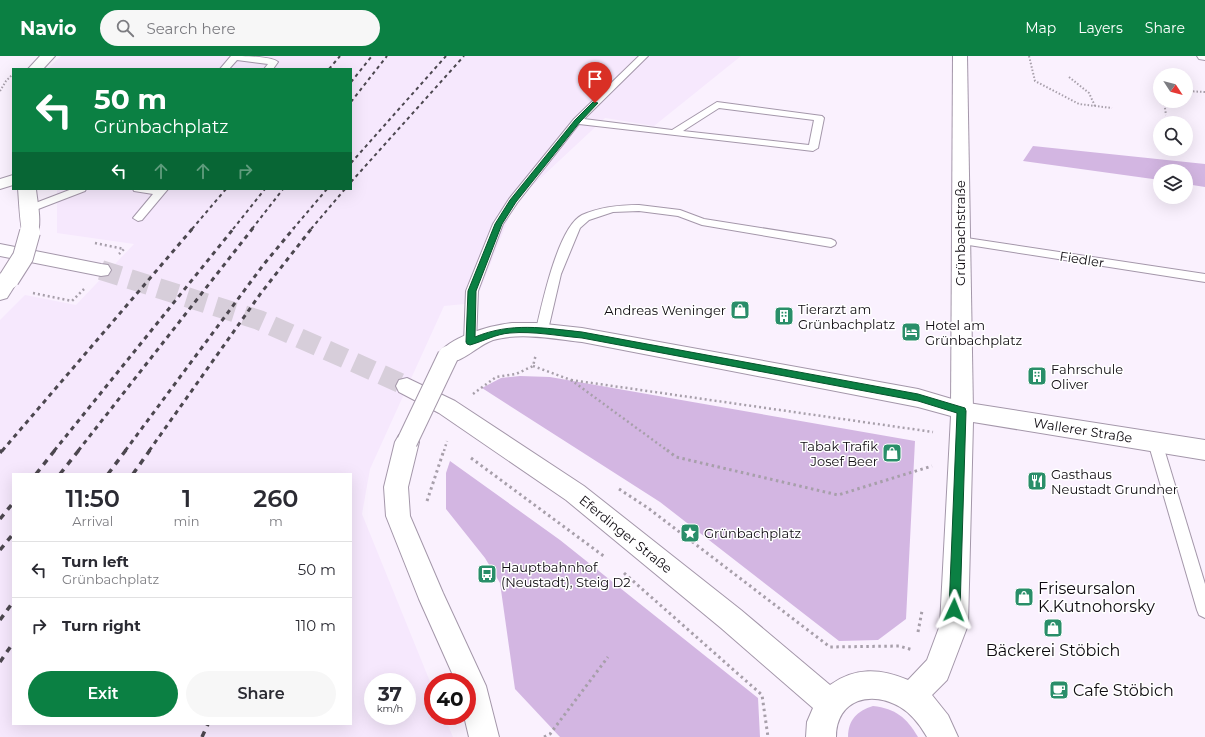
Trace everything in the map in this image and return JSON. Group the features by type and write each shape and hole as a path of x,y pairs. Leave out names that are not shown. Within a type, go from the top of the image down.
{"street":[{"path":"36,68 48,56"},
{"name":"Grünbachstraße","path":"960,56 962,411"},
{"path":"0,184 12,180"},
{"path":"3,288 23,256 30,232 27,190"},
{"path":"0,250 101,270"},
{"path":"484,737 472,686 432,599 398,516 396,487 407,442 448,356 470,342 490,334 509,330 542,330 582,335 918,398 962,411 954,625 937,670 911,697"},
{"name":"Eferdinger Straße","path":"407,386 447,407 575,493 731,619 830,704"},
{"name":"Wallerer Straße","path":"962,411 1205,450"},
{"path":"821,737 822,722 830,704 845,690 866,684 889,686 911,697 926,710 937,724 943,737"}],"lane":[{"path":"470,342 472,291 498,224 513,201 577,121 644,56"},
{"path":"225,68 235,57 274,62 269,68"},
{"path":"577,121 674,134 814,148 819,118 717,105 674,134"},
{"path":"29,208 78,190"},
{"path":"150,190 162,191"},
{"path":"138,218 162,191"},
{"path":"542,330 555,274 575,226 585,218 612,209 639,208 680,213 702,222 831,243"},
{"name":"Fiedler","path":"960,241 1205,278"},
{"path":"1155,442 1205,610"}],"path":[{"path":"1029,56 1035,81 1078,104 1112,108"},
{"path":"0,91 12,74"},
{"path":"1069,77 1089,93 1095,106"},
{"path":"1193,91 1205,92"},
{"path":"1165,108 1166,115"},
{"path":"28,292 72,302 84,289"},
{"path":"533,366 571,380 961,437"},
{"path":"471,396 496,377 516,374"},
{"path":"571,380 676,457 838,495 932,466"},
{"path":"440,436 453,445"},
{"path":"430,496 447,440"},
{"path":"465,454 607,558"},
{"path":"619,568 762,695 768,737"},
{"path":"830,648 899,646 914,650 937,670"},
{"path":"544,737 550,734 608,657"}],"shaded area":[{"path":"61,56 741,56 654,126 605,118 515,202 475,303 444,306 370,469 362,514 427,673 424,673 424,725 448,725 453,737 0,737 0,320 25,295 76,305 134,244 57,233 57,190 352,190 352,68 48,68"},
{"path":"1033,146 1205,164 1205,187 1193,185 1193,164 1153,164 1153,179 1023,161"},
{"path":"520,376 550,377 915,441 906,619 878,640 839,641 660,502 482,388 501,378"},
{"path":"450,461 560,540 758,698 760,737 560,737 515,689 500,583 485,558 446,509 446,473"},
{"path":"873,706 888,709 900,715 905,719 918,737 848,737 848,731 854,717 867,708"}],"tunnel":[{"path":"101,270 259,320 407,386"}],"railway":[{"path":"330,68 340,56"},
{"path":"352,81 372,56"},
{"path":"352,101 387,56"},
{"path":"352,162 446,56"},
{"path":"352,181 464,56"},
{"path":"192,229 225,190"},
{"path":"233,229 264,190"},
{"path":"252,229 282,190"},
{"path":"293,229 326,190"},
{"path":"311,229 344,190"},
{"path":"2,451 193,228"},
{"path":"54,451 234,228"},
{"path":"78,451 253,228"},
{"path":"125,451 264,264 294,228"},
{"path":"149,451 261,293 312,228"},
{"path":"37,473 55,450"},
{"path":"61,473 79,450"},
{"path":"109,473 126,450"},
{"path":"134,473 150,450"},
{"path":"0,519 12,504"},
{"path":"0,550 12,535"},
{"path":"0,620 12,603"},
{"path":"0,662 12,644"},
{"path":"202,737 208,725"}],"place":[{"name":"Andreas Weninger","path":"740,310"},
{"name":"Tierarzt am Grünbachplatz","path":"784,316"},
{"name":"Hotel am Grünbachplatz","path":"911,332"},
{"name":"Fahrschule Oliver","path":"1037,376"},
{"name":"Tabak Trafik Josef Beer","path":"892,453"},
{"name":"Gasthaus Neustadt Grundner","path":"1037,481"},
{"name":"Grünbachplatz","path":"690,533"},
{"name":"Hauptbahnhof (Neustadt), Steig D2","path":"487,574"},
{"name":"Friseursalon K.Kutnohorsky","path":"1024,597"},
{"name":"Bäckerei Stöbich","path":"1053,628"},
{"name":"Cafe Stöbich","path":"1059,690"}],"route":[{"path":"595,103 577,121 513,201 498,224 472,291 470,342 490,334 509,330 542,330 582,335 918,398 962,411 954,610"}]}
